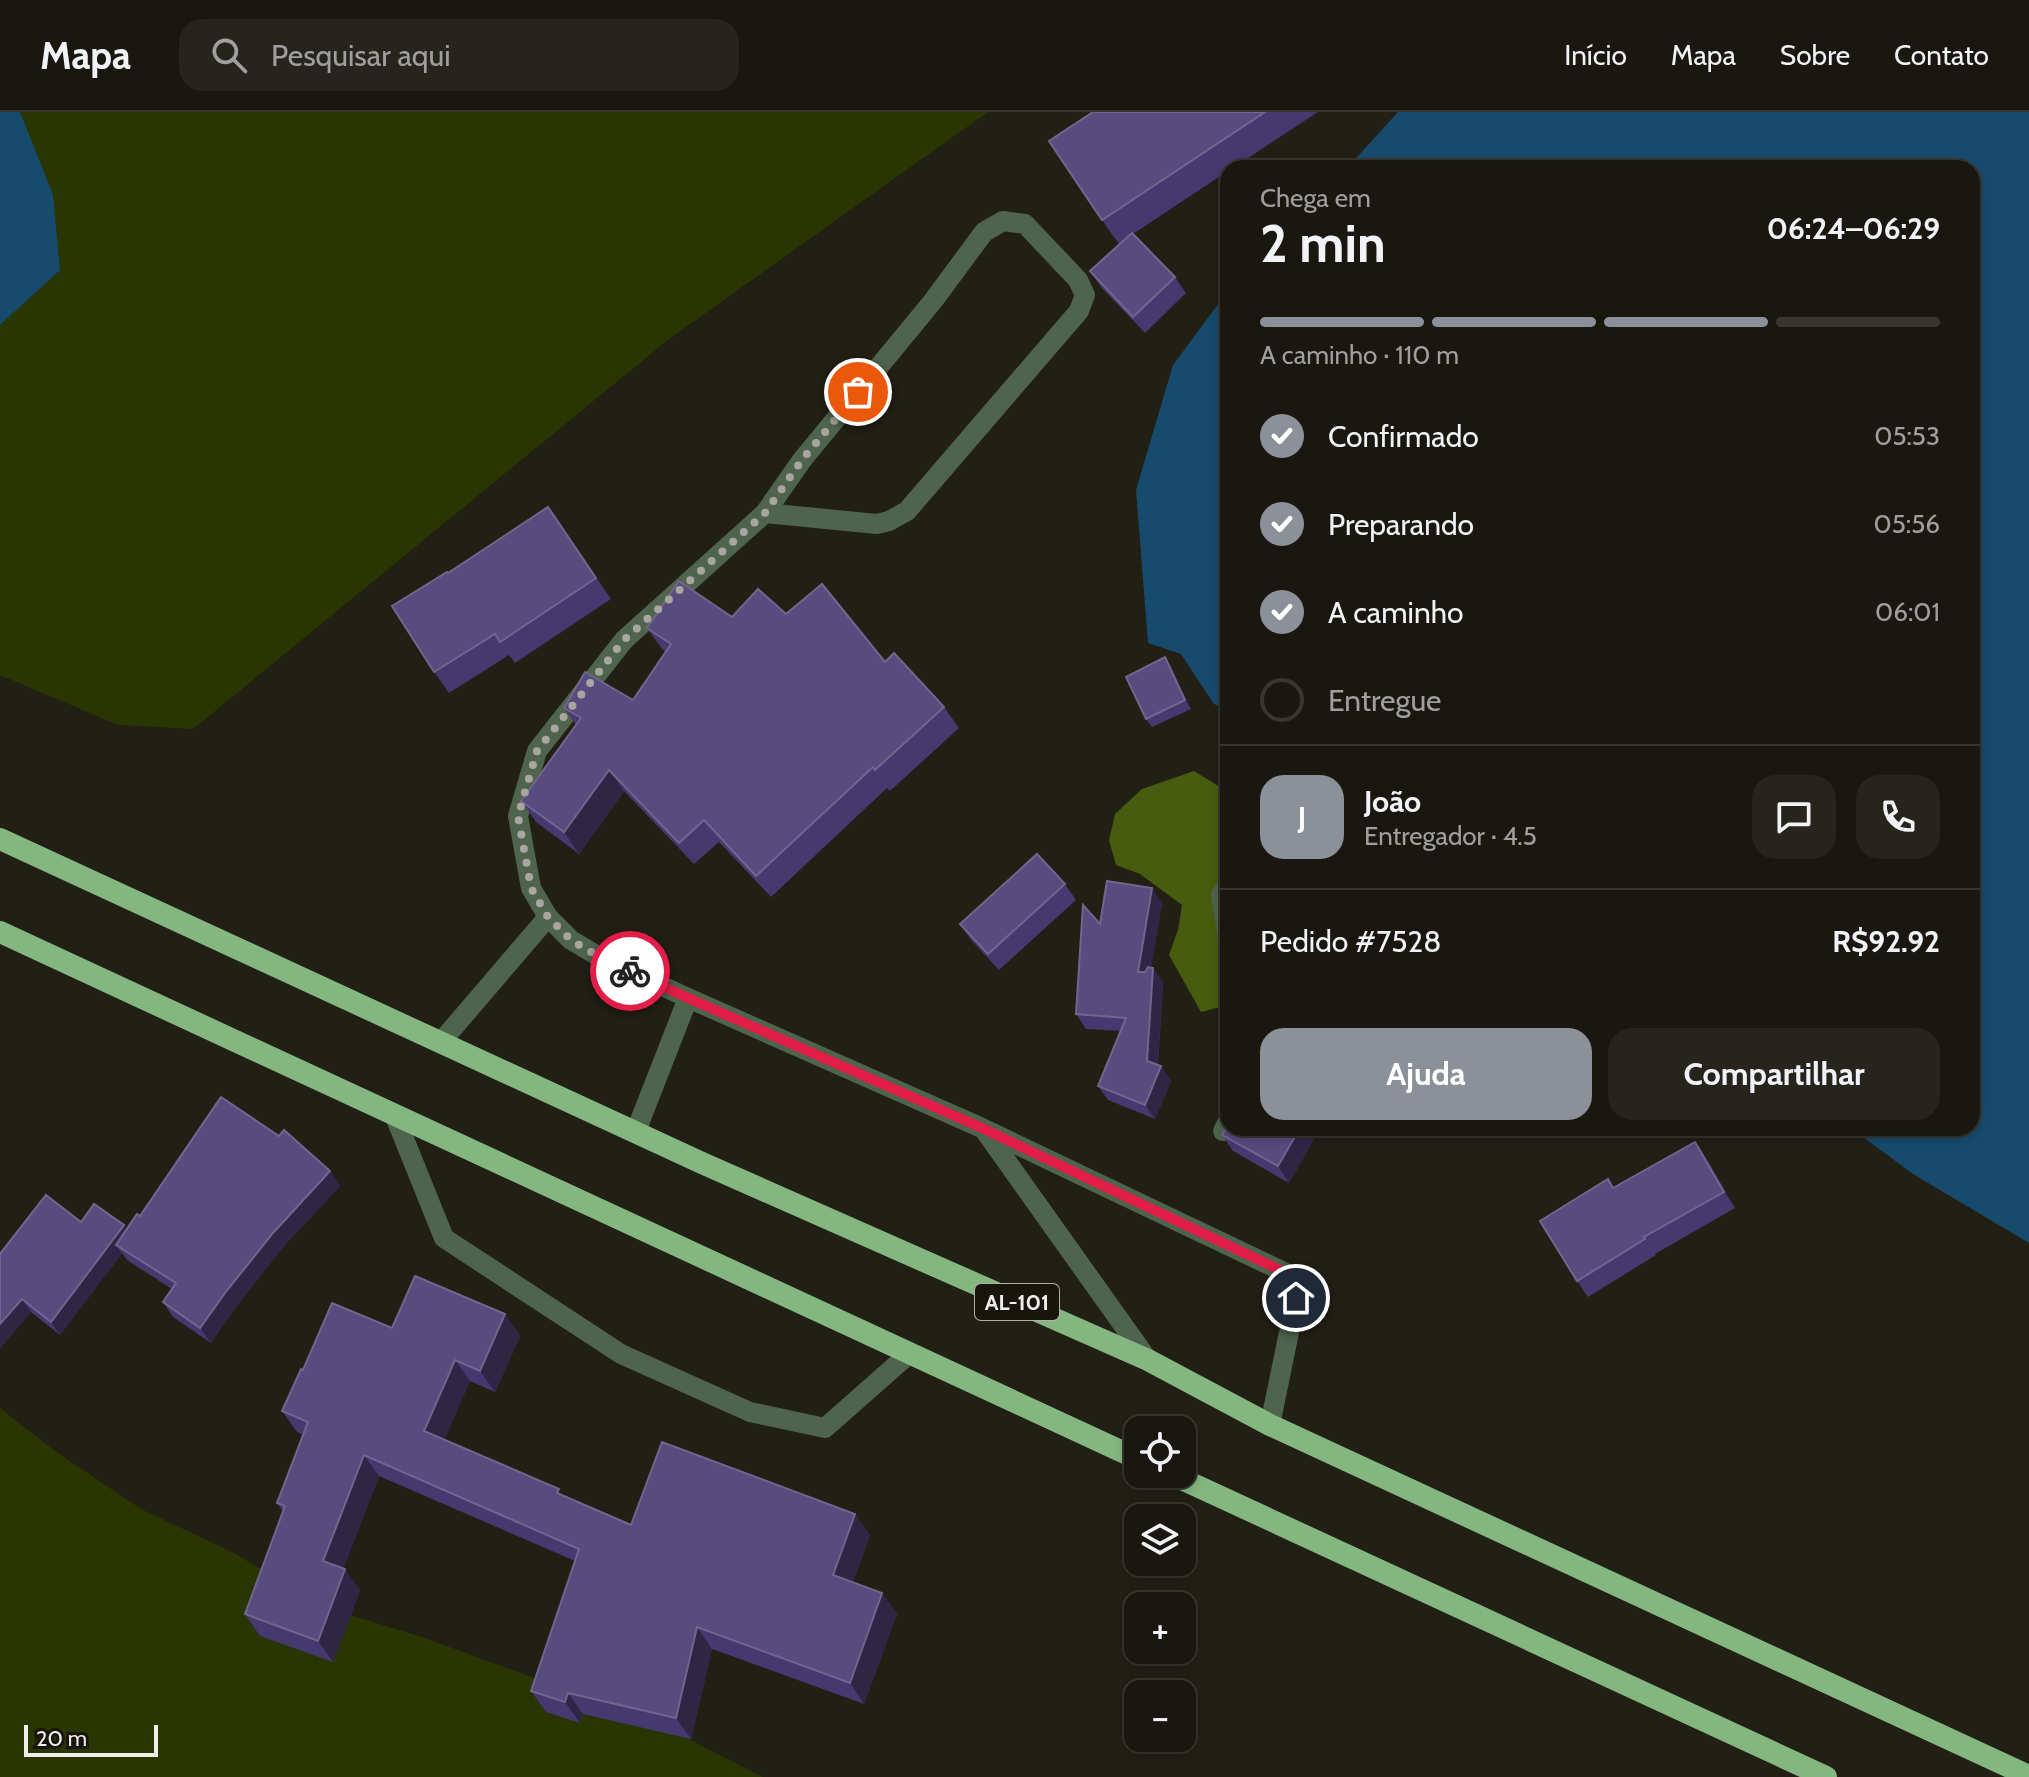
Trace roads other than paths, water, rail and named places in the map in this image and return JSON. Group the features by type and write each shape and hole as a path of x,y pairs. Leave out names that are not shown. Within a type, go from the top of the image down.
{"highway":[{"name":"AL-101","path":"0,839 702,1163 1148,1360 1270,1425 2029,1776"},
{"path":"0,932 1124,1452"},
{"path":"1196,1486 1826,1777"}],"lane":[{"path":"765,513 877,524 907,511 1079,311 1085,295 1078,280 1025,224 1003,221 984,232 933,301 802,460 765,513 624,640 537,751 518,816 531,888 548,917 571,940 688,998 982,1128 1284,1272 1294,1284 1296,1298 1270,1425"},
{"path":"441,1042 548,917"},
{"path":"636,1131 688,998"},
{"path":"394,1114 444,1238 621,1354 750,1412 825,1428 910,1353"},
{"path":"982,1128 1148,1360"}],"water":[{"path":"0,112 20,112 53,195 60,270 0,325"},
{"path":"1398,112 2029,112 2029,1243 1913,1174 1862,1136 1980,1136 1980,160 1354,160"},
{"path":"1220,302 1220,707 1214,704 1181,654 1148,643 1136,490 1173,365"}]}
